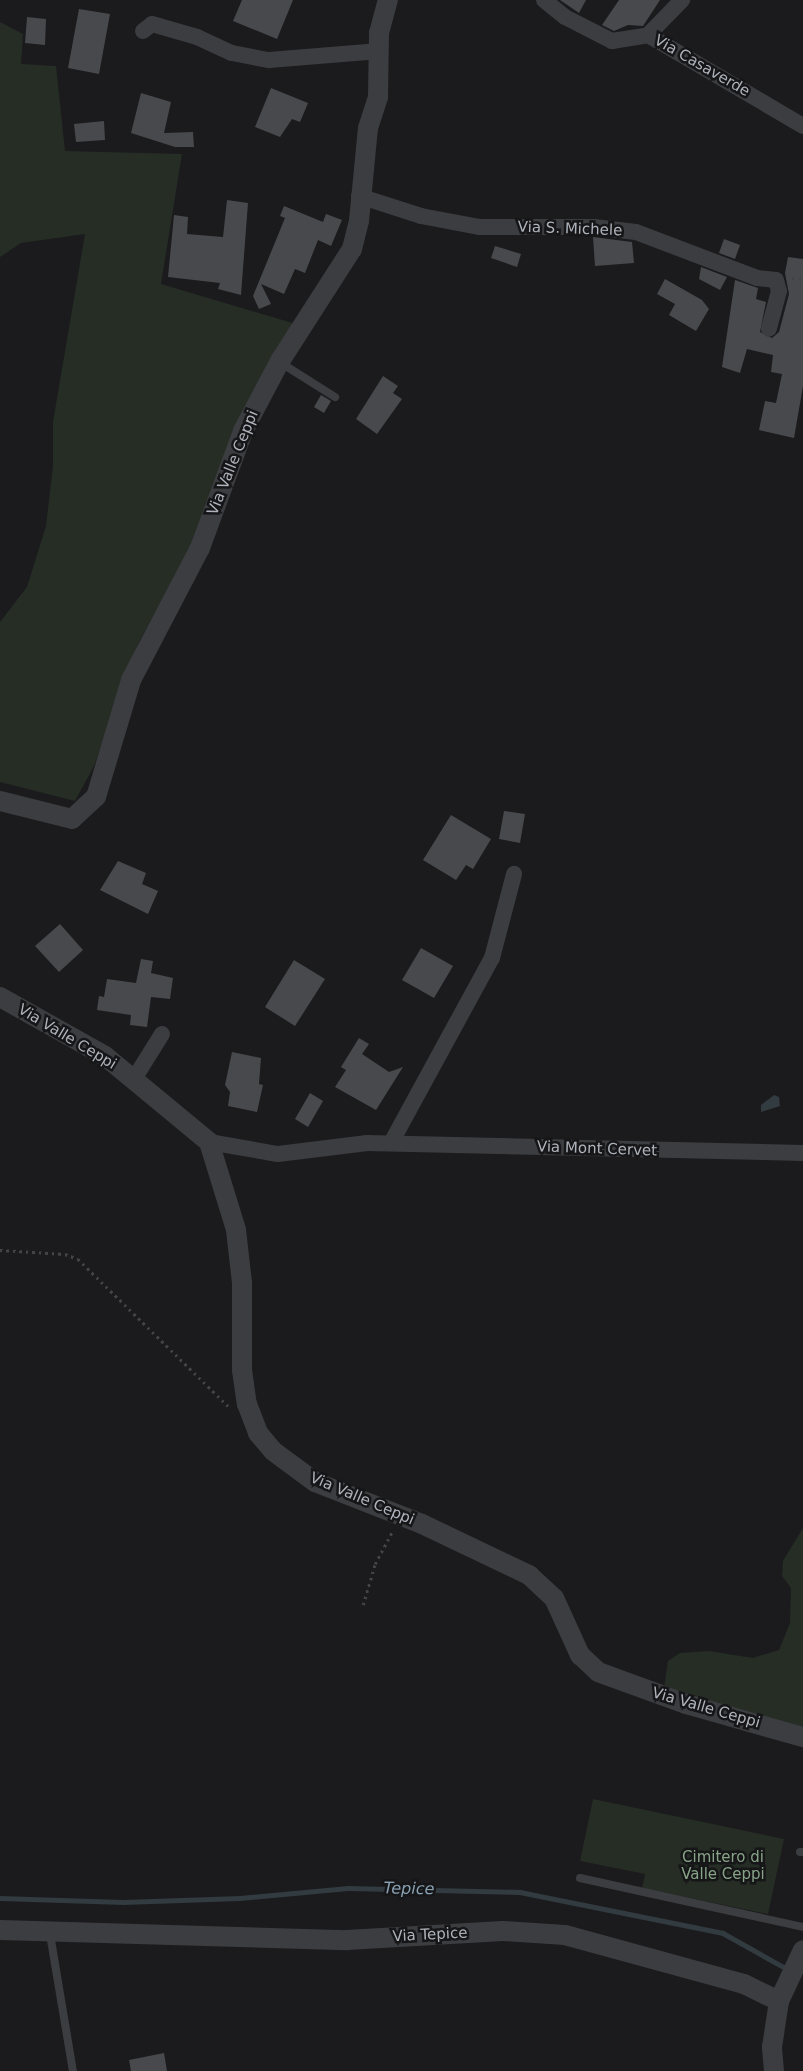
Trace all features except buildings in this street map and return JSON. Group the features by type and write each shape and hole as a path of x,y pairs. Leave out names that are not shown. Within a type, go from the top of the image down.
{"street":[{"name":"Via Valle Ceppi","path":"0,801 72,818 96,798 131,680 200,548 242,431 280,361 352,249 359,222 359,196 368,128 378,97 379,33 388,0"},
{"name":"Via Casaverde","path":"544,0 565,17 612,41 648,35 803,126"},
{"path":"648,35 682,0"},
{"path":"143,30 152,24 197,37 232,53 269,60 380,52"},
{"name":"Via S. Michele","path":"359,196 422,216 480,227 594,227 636,232 757,278 776,280 779,291 769,329"},
{"path":"390,1143 492,958 514,874"},
{"name":"Via Valle Ceppi","path":"0,997 105,1056 134,1078 209,1142 236,1230 242,1283 242,1370 252,1418 258,1433 273,1451 316,1482 401,1515 530,1575 554,1598 580,1655 598,1672 686,1704 803,1737"},
{"path":"134,1078 162,1034"},
{"name":"Via Mont Cervet","path":"209,1142 278,1154 366,1142 803,1153"},
{"name":"Via Tepice","path":"0,1930 346,1940 503,1931 564,1935 783,1994"},
{"path":"774,2071 772,2047 783,1994 801,1954"}],"lane":[{"path":"280,361 303,380 335,397"},
{"path":"580,1878 803,1927"},
{"path":"50,1932 72,2071"}],"path":[{"path":"0,1250 65,1254 78,1259 230,1408 252,1418"},
{"path":"363,1605 375,1564 401,1515"}],"green space":[{"path":"0,22 23,34 21,64 56,66 65,151 182,154 161,284 296,324 194,543 139,642 94,766 75,801 0,782 0,622 27,587 46,526 53,466 53,422 85,234 21,243 0,257"},
{"path":"803,1528 803,1730 664,1688 668,1661 680,1653 709,1651 753,1658 779,1650 790,1623 791,1588 782,1576 783,1561"},
{"name":"Cimitero di Valle Ceppi","path":"593,1799 784,1839 768,1914 642,1888 645,1874 580,1861"}],"shaded area":[{"path":"774,1095 779,1097 780,1106 761,1112 761,1105"}],"waterway":[{"name":"Tepice","path":"0,1898 123,1902 240,1898 348,1888 520,1892 723,1933 789,1970"}]}
